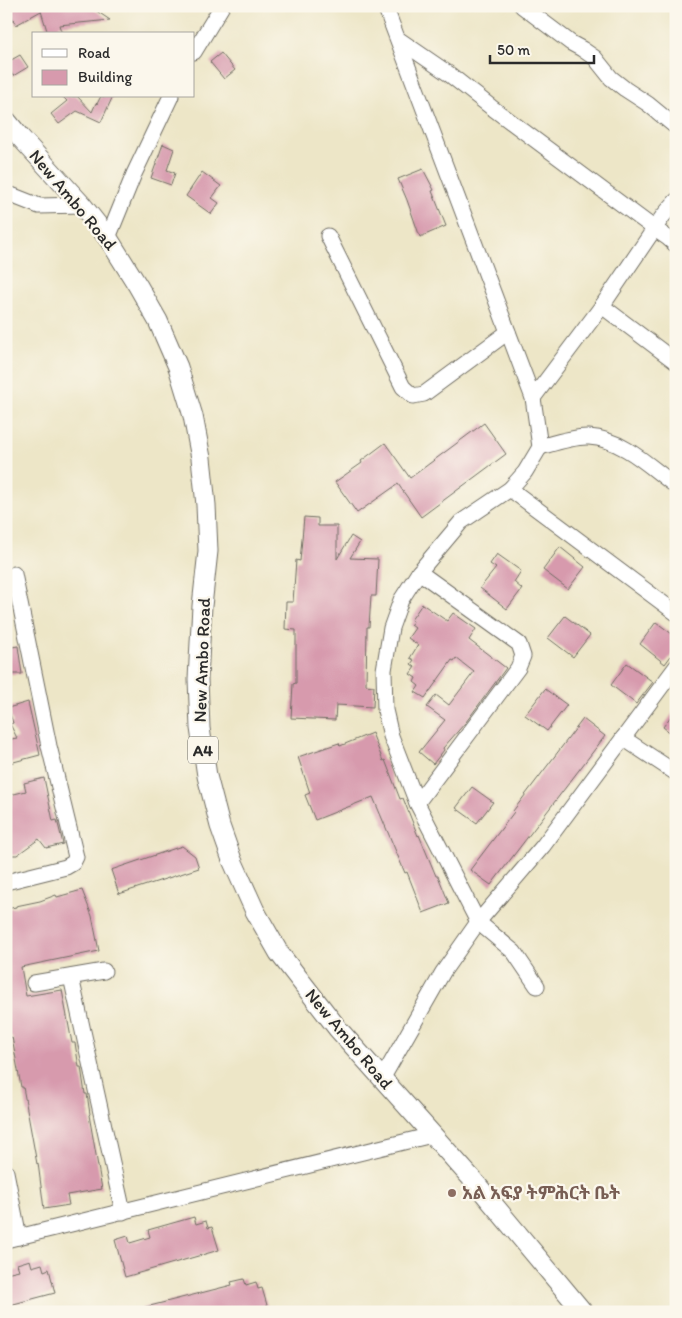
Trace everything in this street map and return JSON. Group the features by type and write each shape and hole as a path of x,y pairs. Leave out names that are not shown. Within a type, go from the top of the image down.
{"main road":[{"name":"New Ambo Road","path":"6,120 82,205 108,238 158,321 178,367 193,416 201,458 206,505 208,552 202,606 198,679 200,728 207,776 220,826 232,860 255,912 278,953 338,1028 473,1180 583,1312"}],"street":[{"path":"195,50 222,6"},
{"path":"385,6 533,398 540,447 525,472 510,489 461,522 419,572 401,600 392,628 384,670 385,710 391,736 417,803 478,922 514,952 536,986"},
{"path":"522,6 571,43 596,58 611,78 648,104 676,127"},
{"path":"398,40 450,74 491,108 676,244"},
{"path":"108,238 134,174 170,98"},
{"path":"6,193 39,206 82,205"},
{"path":"533,398 602,306 676,201"},
{"path":"328,236 403,387 413,396 424,394 508,332"},
{"path":"602,306 676,362"},
{"path":"540,447 565,440 588,437 607,441 627,449 676,486"},
{"path":"510,489 676,613"},
{"path":"417,803 518,668 523,656 519,644 419,572"},
{"path":"6,882 66,866 73,863 76,857 49,746 14,574"},
{"path":"382,1079 443,972 478,922 544,846 676,666"},
{"path":"623,738 676,773"},
{"path":"34,983 104,971"},
{"path":"71,977 123,1212"},
{"path":"6,1172 13,1239 432,1135"}],"building":[{"path":"18,6 89,6 110,20 59,25 61,32 47,32 41,11 16,25 9,11"},
{"path":"221,53 235,70 224,79 210,62"},
{"path":"20,55 28,67 13,76 6,63"},
{"path":"64,98 79,98 92,112 100,98 112,98 101,122 77,111 59,124 51,114 67,101"},
{"path":"163,144 174,149 167,170 175,173 171,185 151,178"},
{"path":"423,169 434,190 432,191 446,226 420,237 398,179"},
{"path":"202,172 221,186 212,198 219,203 211,214 186,196"},
{"path":"484,423 506,454 421,517 398,484 357,513 335,482 362,463 361,461 385,443 410,478"},
{"path":"304,517 318,518 318,526 337,526 337,559 351,536 360,542 350,558 378,559 376,596 371,596 369,627 367,627 366,685 374,686 373,707 336,705 335,720 291,718 293,684 296,683 296,630 285,629 286,602 293,602 296,560 300,561"},
{"path":"560,547 585,567 568,589 543,570"},
{"path":"497,554 521,571 514,582 522,589 507,609 480,588 496,568 490,564"},
{"path":"422,604 447,621 453,613 476,629 469,640 506,668 466,722 443,748 444,750 433,764 419,752 445,720 427,707 436,695 449,705 474,672 456,658 454,661 452,660 425,698 415,692 419,686 414,682 416,678 410,674 415,667 411,664 414,660 410,658 418,645 408,638 415,628 411,625 413,621 411,620"},
{"path":"565,616 590,635 573,657 548,638"},
{"path":"656,622 676,637 676,649 665,664 640,644"},
{"path":"18,646 22,674 6,674 6,648"},
{"path":"627,663 653,682 636,704 611,685"},
{"path":"545,689 567,705 547,731 525,715"},
{"path":"28,702 40,755 6,764 6,740 17,738 10,724 13,723 8,708"},
{"path":"676,709 676,737 663,727"},
{"path":"583,719 605,736 491,885 470,870"},
{"path":"372,733 400,799 403,798 418,836 449,903 423,913 407,872 405,873 373,797 315,820 305,795 310,793 298,757 339,743 340,746"},
{"path":"44,778 53,821 57,820 63,844 46,848 39,839 17,855 6,855 6,796 26,791 24,783"},
{"path":"472,787 493,802 477,823 456,808"},
{"path":"182,846 195,856 199,868 119,894 111,870"},
{"path":"82,890 92,916 99,951 21,967 26,996 62,990 72,1043 75,1043 85,1094 87,1094 102,1189 67,1195 69,1205 44,1209 38,1163 23,1087 21,1087 12,1037 10,1038 6,1018 6,909"},
{"path":"194,1217 196,1224 206,1221 208,1228 212,1227 219,1250 125,1277 115,1240 128,1236 130,1243 150,1237 148,1230"},
{"path":"30,1260 32,1267 42,1264 44,1271 49,1269 55,1293 6,1306 6,1273 19,1270 17,1264"},
{"path":"244,1279 246,1285 256,1282 258,1289 262,1288 269,1312 142,1312 142,1308 232,1285 231,1282"}],"place":[{"name":"አል አፍያ ትምሕርት ቤት","path":"452,1193"}]}
